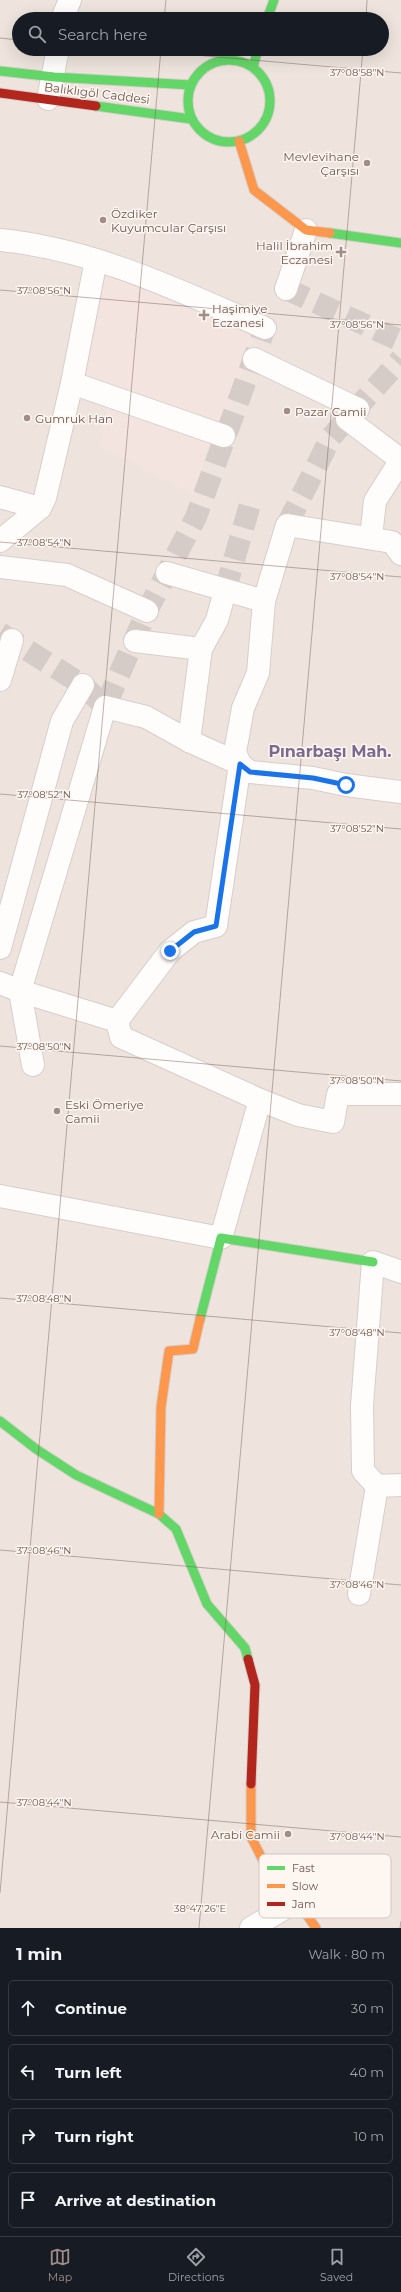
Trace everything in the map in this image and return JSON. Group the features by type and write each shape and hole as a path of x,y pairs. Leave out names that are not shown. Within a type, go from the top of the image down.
{"street":[{"path":"65,12 70,0"},
{"path":"270,12 274,0"},
{"path":"48,99 54,77 57,56"},
{"path":"253,67 256,56"},
{"path":"236,61 253,67 262,77 268,89 270,102 268,115 261,127 251,135 239,141 228,142 206,136 191,119 188,96 191,85 197,74 206,66 218,62 236,61"},
{"name":"Balıklıgöl Caddesi","path":"0,71 54,77 191,85"},
{"name":"Balıklıgöl Caddesi","path":"0,93 191,119"},
{"path":"239,141 254,190 306,230 401,243"},
{"path":"286,289 306,230"},
{"path":"0,240 46,248 96,260 158,282 265,328"},
{"path":"0,540 40,508 45,498 72,383 96,260"},
{"path":"254,359 352,414 401,460 375,501 371,537"},
{"path":"72,383 224,436"},
{"path":"0,497 40,508"},
{"path":"117,1021 170,951 194,932 216,926 240,764 234,752 243,708 258,673 264,602 287,524 371,537 392,542 401,554"},
{"path":"0,567 67,575 147,611"},
{"path":"167,574 264,602"},
{"path":"189,741 201,648 217,620 225,591"},
{"path":"0,680 12,640"},
{"path":"134,641 201,648"},
{"path":"0,948 62,721 83,685"},
{"path":"33,1065 20,991 105,707 146,717 189,741 240,764 250,772 313,778 346,785 401,792"},
{"path":"0,983 20,991 117,1021"},
{"path":"117,1021 121,1037 260,1100 298,1115 333,1122 338,1094 401,1094"},
{"path":"160,1514 161,1407 169,1351 193,1349 221,1238 260,1100"},
{"path":"0,1196 221,1238 373,1262 401,1272"},
{"path":"373,1262 362,1406 363,1471 377,1486 401,1485"},
{"path":"0,1420 36,1449 76,1475 160,1514 176,1529 207,1604 245,1648 255,1685 251,1781 251,1837 260,1854"},
{"path":"359,1594 377,1486"},
{"path":"251,1928 268,1918"},
{"path":"309,1918 316,1928"}],"shaded area":[{"path":"0,0 401,0 401,1928 0,1928"},
{"path":"96,265 257,330 222,431 77,381"},
{"path":"109,402 212,434 194,495 100,446"}],"tunnel":[{"path":"286,289 401,341"},
{"path":"0,633 83,685 105,707 147,611 196,517 265,328"},
{"path":"287,525 331,437 401,359"},
{"path":"225,591 251,501"}],"traffic: fast":[{"path":"270,12 274,0"},
{"path":"253,67 256,56"},
{"path":"229,60 245,63 258,72 267,85 270,101 267,117 258,130 245,139 229,142 213,139 200,130 191,117 188,101 191,85 200,72 213,63 229,60"},
{"path":"0,71 54,77 191,85"},
{"path":"96,106 191,119"},
{"path":"330,233 401,243"},
{"path":"200,1319 221,1238 373,1262"},
{"path":"0,1421 36,1449 76,1475 159,1514 176,1529 207,1604 245,1648 248,1659"}],"traffic: slow":[{"path":"239,141 254,190 306,230 330,233"},
{"path":"159,1514 161,1407 169,1351 193,1349 200,1319"},
{"path":"251,1784 251,1837 260,1854"},
{"path":"309,1918 316,1928"}],"traffic: jam":[{"path":"0,93 96,106"},
{"path":"248,1659 255,1685 251,1784"}],"place":[{"name":"Mevlevihane Çarşısı","path":"367,163"},
{"name":"Özdiker Kuyumcular Çarşısı","path":"103,220"},
{"name":"Halil İbrahim Eczanesi","path":"341,252"},
{"name":"Haşimiye Eczanesi","path":"204,315"},
{"name":"Pazar Camii","path":"287,411"},
{"name":"Gumruk Han","path":"27,418"},
{"name":"Eski Ömeriye Camii","path":"57,1111"},
{"name":"Arabi Camii","path":"288,1834"}],"district":[{"name":"Pınarbaşı Mah.","path":"330,751"}],"route":[{"path":"170,951 194,932 216,926 240,764 250,772 313,778 346,785"}]}
